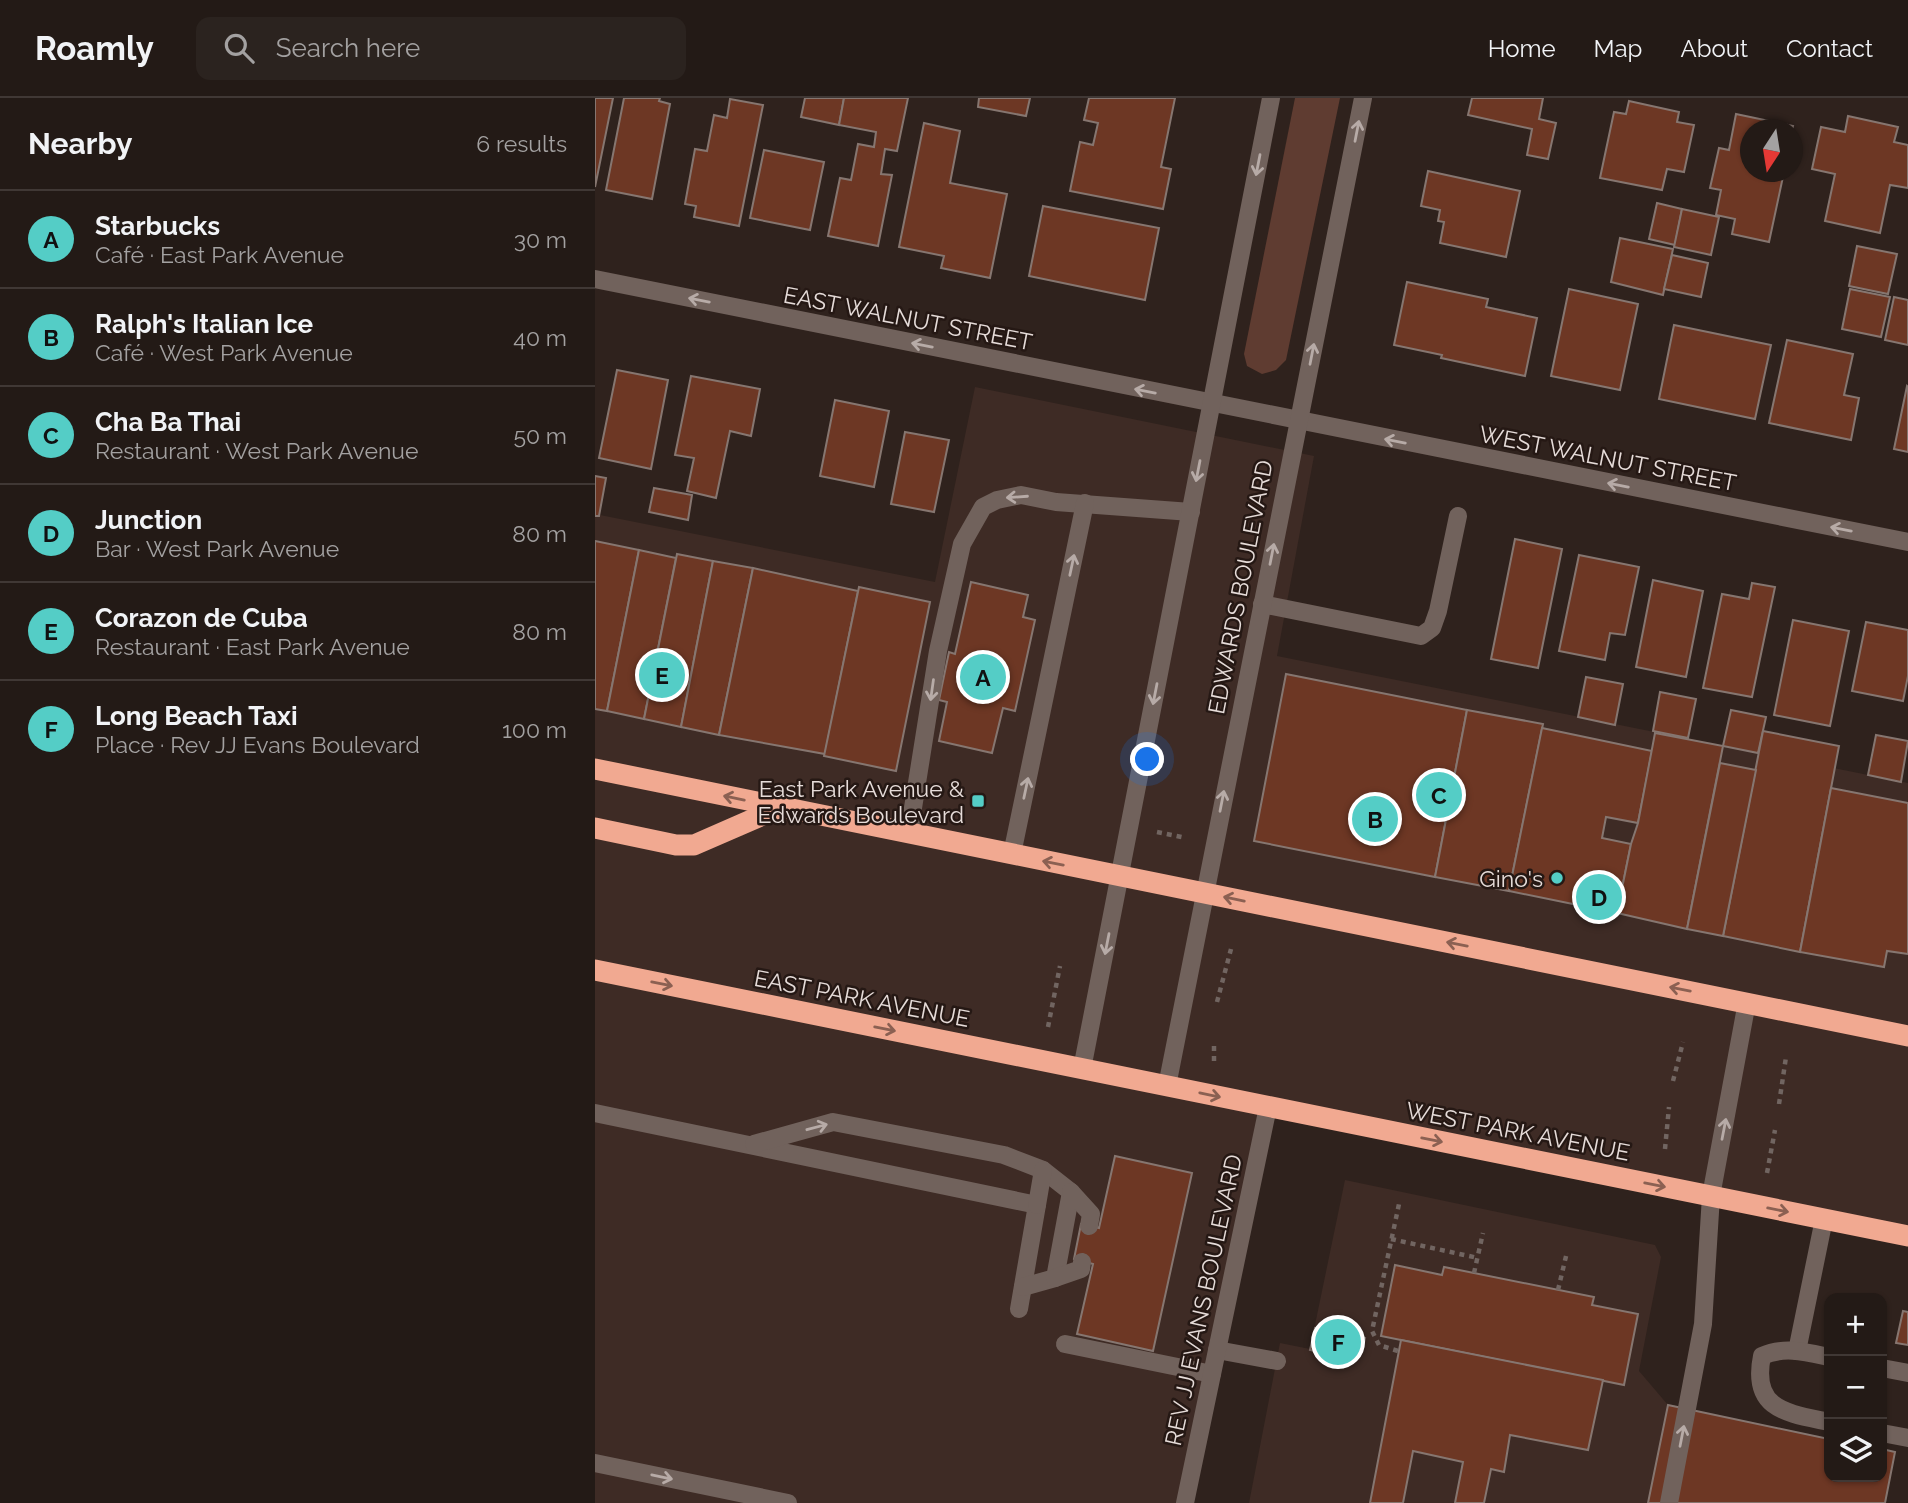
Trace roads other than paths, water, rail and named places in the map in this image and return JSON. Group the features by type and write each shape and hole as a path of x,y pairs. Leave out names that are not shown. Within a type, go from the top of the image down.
{"highway":[{"path":"595,769 1908,1036"},
{"path":"595,828 676,845 694,845 781,807"},
{"name":"EAST PARK AVENUE","path":"595,971 1119,1077"},
{"name":"WEST PARK AVENUE","path":"1119,1077 1908,1236"}],"street":[{"path":"1082,1069 1271,98"},
{"name":"EDWARDS BOULEVARD","path":"1167,1086 1363,98"},
{"name":"EAST WALNUT STREET","path":"595,279 1299,421"},
{"name":"WEST WALNUT STREET","path":"1299,421 1908,542"},
{"path":"909,833 937,651 962,544 983,507 997,500 1021,495 1056,502 1191,512"},
{"path":"1012,854 1085,503"},
{"path":"1262,604 1421,636 1432,628 1438,611 1458,516"},
{"path":"1669,1503 1703,1324 1711,1196 1747,1002"},
{"name":"REV JJ EVANS BOULEVARD","path":"1185,1503 1268,1107"},
{"path":"595,1113 1037,1205"},
{"path":"751,1145 833,1122 1004,1156 1043,1171 1071,1192 1091,1214 1089,1226"},
{"path":"1019,1309 1043,1171"},
{"path":"1055,1278 1071,1192"},
{"path":"1797,1351 1823,1219"},
{"path":"1023,1287 1081,1269 1082,1262"},
{"path":"1065,1344 1212,1374"},
{"path":"1217,1350 1277,1361"},
{"path":"1824,1356 1775,1350 1762,1356 1758,1376 1767,1400 1787,1413 1824,1421"},
{"path":"1887,1369 1908,1373"},
{"path":"1887,1434 1908,1438"},
{"path":"595,1463 788,1503"}],"place":[{"name":"Corazon de Cuba","path":"662,675"},
{"name":"Starbucks","path":"983,677"},
{"name":"Cha Ba Thai","path":"1439,795"},
{"name":"East Park Avenue & Edwards Boulevard","path":"978,801"},
{"name":"Ralph's Italian Ice","path":"1375,819"},
{"name":"Gino's","path":"1557,878"},
{"name":"Junction","path":"1599,897"},
{"name":"Long Beach Taxi","path":"1338,1342"}]}
